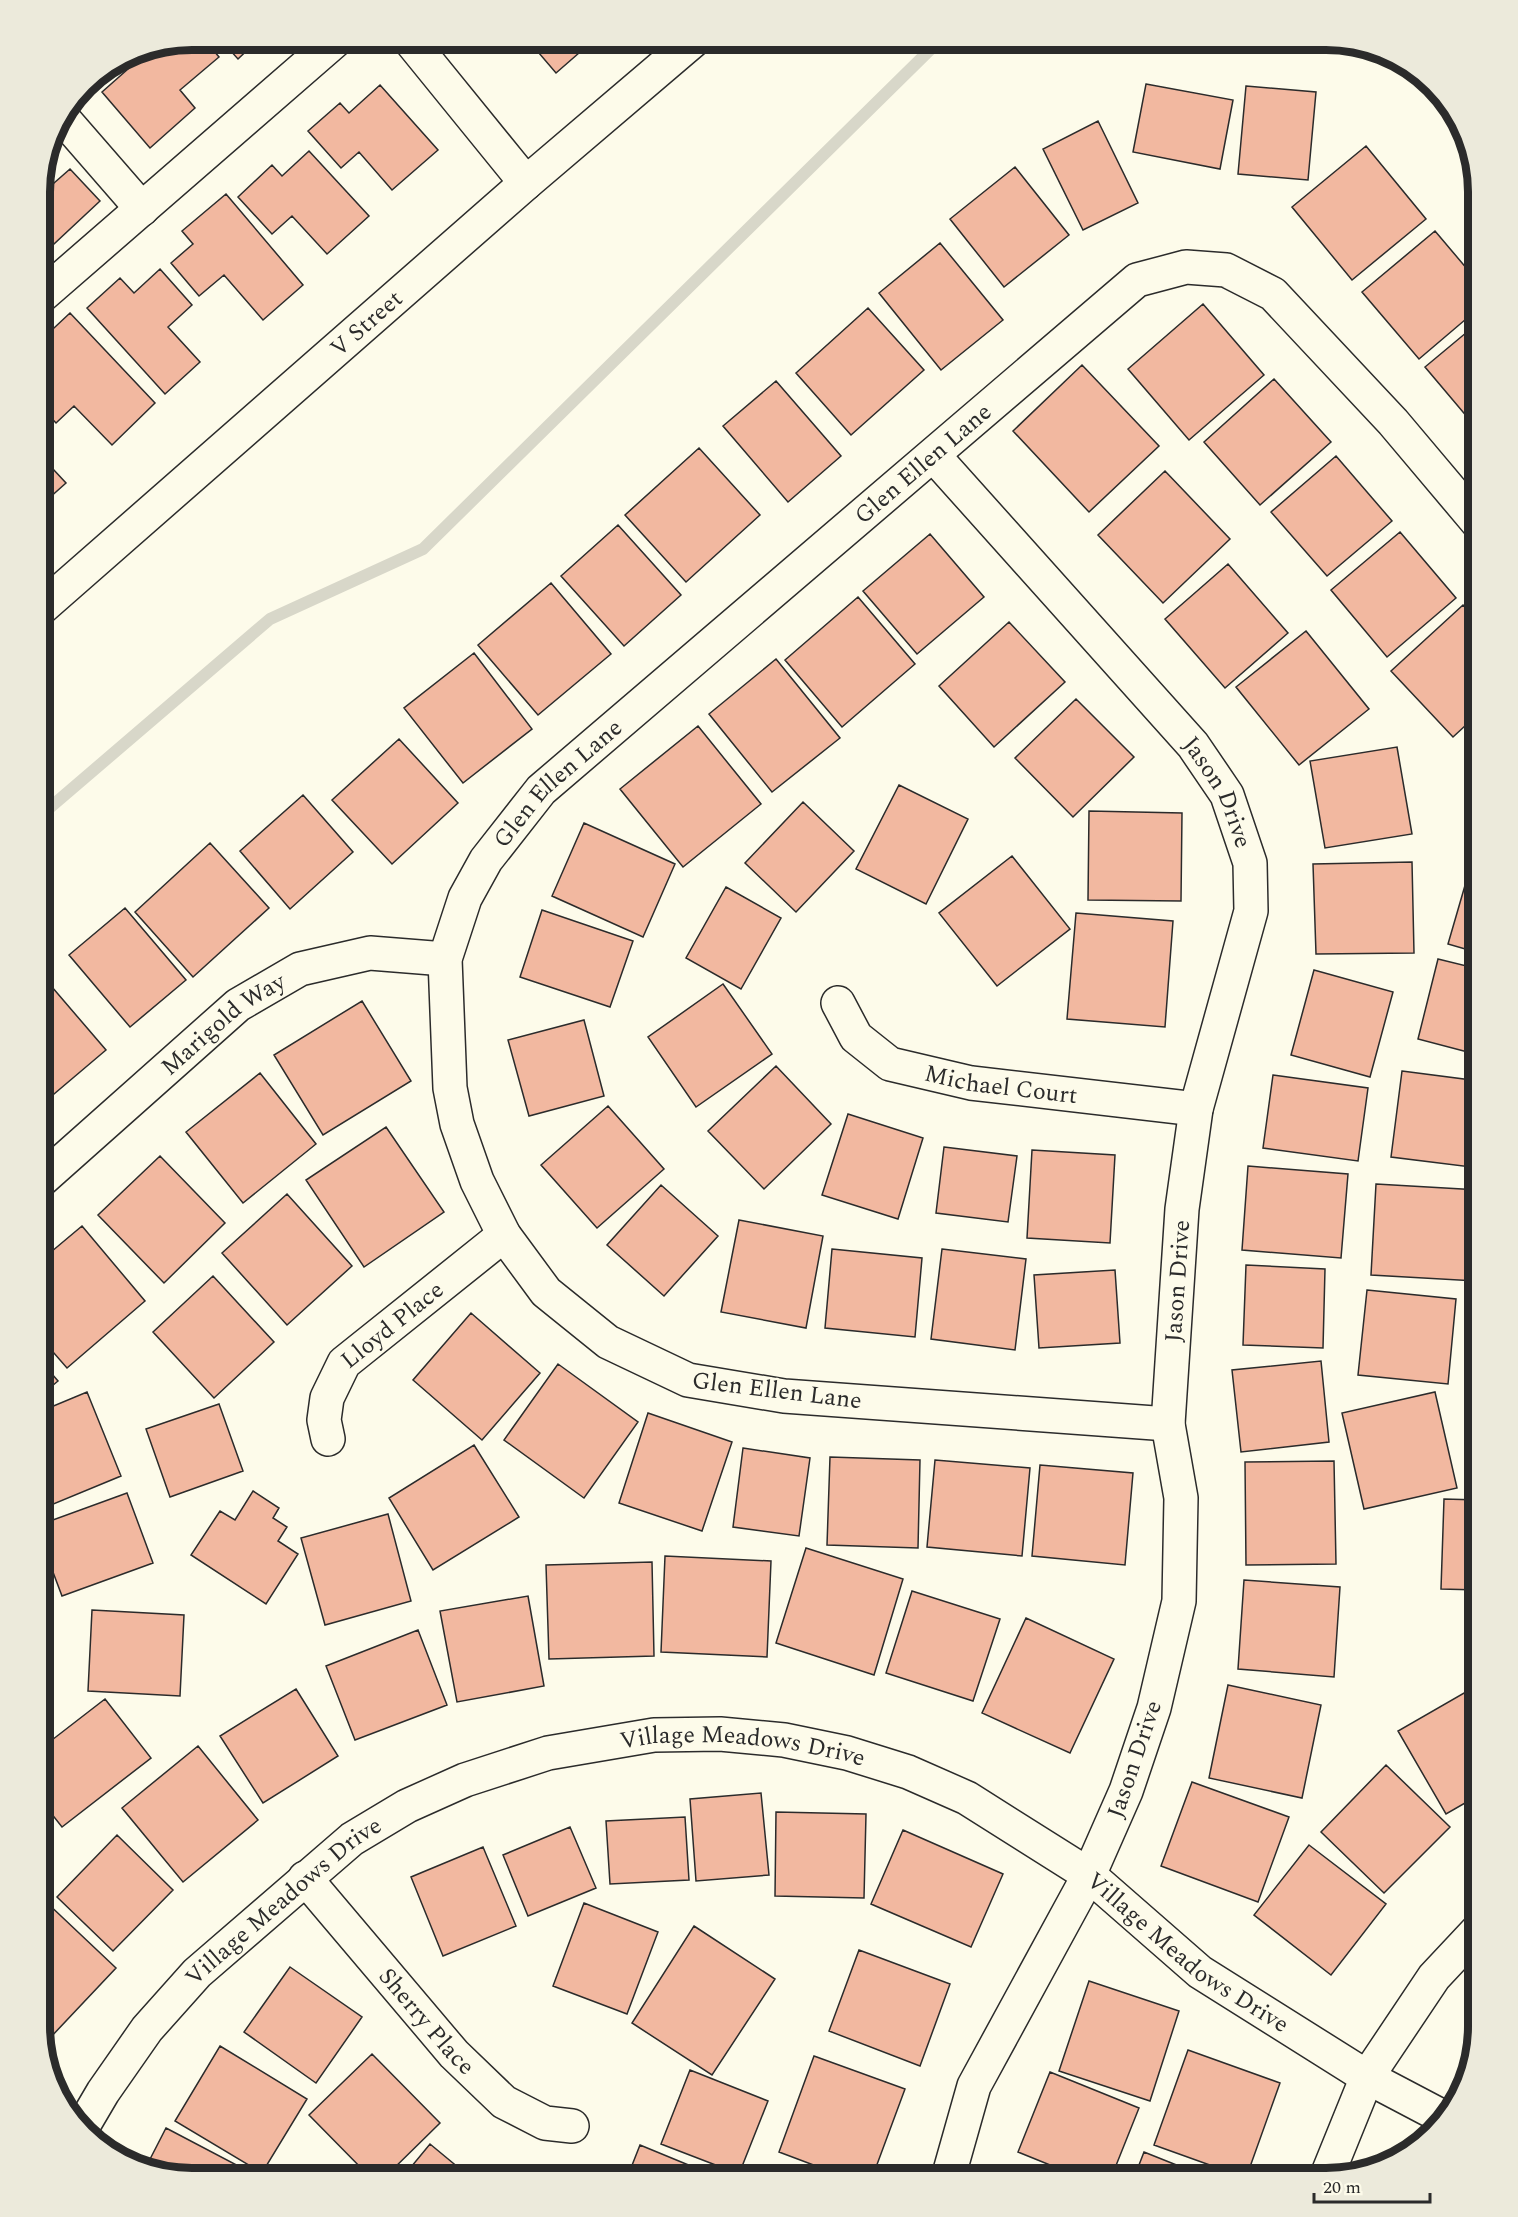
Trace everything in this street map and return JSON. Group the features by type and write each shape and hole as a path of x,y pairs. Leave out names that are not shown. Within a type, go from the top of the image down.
{"street":[{"path":"50,288 324,50"},
{"path":"418,50 526,183"},
{"name":"V Street","path":"50,600 681,50"},
{"path":"67,123 141,209"},
{"name":"Glen Ellen Lane","path":"1168,1424 783,1396 688,1380 608,1342 546,1292 504,1235 477,1181 457,1124 450,1088 445,959 465,898 486,860 542,790 1137,280 1186,267 1226,270 1273,294 1393,422 1468,511"},
{"name":"Jason Drive","path":"934,456 1192,746 1227,795 1250,863 1251,911 1196,1109 1182,1209 1168,1424 1181,1498 1179,1601 1154,1708 1126,1791 1089,1875 974,2086 951,2168"},
{"name":"Marigold Way","path":"50,1172 237,1005 300,969 369,953 445,959"},
{"name":"Michael Court","path":"838,1003 856,1037 890,1064 971,1083 1196,1109"},
{"name":"Lloyd Place","path":"328,1439 324,1420 327,1398 344,1363 504,1235"},
{"name":"Village Meadows Drive","path":"86,2120 103,2092 147,2030 197,1973 352,1839 407,1806 465,1780 548,1753 654,1735 720,1734 784,1740 847,1753 908,1772 967,1798 1089,1875 1200,1972 1367,2077 1437,2114"},
{"name":"Sherry Place","path":"305,1878 454,2054 504,2102 545,2123 572,2126"},
{"path":"1330,2168 1367,2077 1434,1977 1468,1941"}],"building":[{"path":"182,50 213,50 219,57 180,90 195,108 150,148 102,92 138,60 146,57"},
{"path":"230,50 247,50 238,59"},
{"path":"536,50 582,50 556,73"},
{"path":"1146,84 1233,100 1220,169 1133,152"},
{"path":"380,85 438,150 392,190 359,152 341,168 308,131 340,103 349,113"},
{"path":"1246,86 1316,92 1308,180 1238,174"},
{"path":"1098,121 1138,203 1083,230 1043,149"},
{"path":"1366,146 1426,219 1352,280 1292,207"},
{"path":"309,151 369,216 327,254 292,216 272,234 238,197 272,165 282,176"},
{"path":"1015,167 1069,235 1004,287 950,219"},
{"path":"70,169 100,201 50,248 50,179 54,183"},
{"path":"226,194 303,285 263,320 224,275 199,296 171,263 193,244 182,231"},
{"path":"1435,231 1468,270 1468,317 1419,359 1362,292"},
{"path":"940,243 1003,320 941,370 879,293"},
{"path":"160,269 192,305 168,327 200,362 165,394 87,308 120,278 134,293"},
{"path":"1203,304 1264,375 1189,440 1128,369"},
{"path":"868,308 924,370 851,435 796,373"},
{"path":"70,313 155,403 112,445 74,406 56,423 50,417 50,332"},
{"path":"1468,331 1468,418 1425,367"},
{"path":"1082,365 1159,446 1089,512 1013,431"},
{"path":"1274,379 1331,442 1260,505 1204,442"},
{"path":"776,381 841,456 788,502 723,426"},
{"path":"699,448 760,515 686,582 625,515"},
{"path":"1336,456 1392,521 1327,576 1271,512"},
{"path":"50,466 66,483 50,497"},
{"path":"1165,471 1230,539 1163,603 1098,535"},
{"path":"618,525 681,595 624,646 561,576"},
{"path":"1400,532 1456,598 1387,657 1331,590"},
{"path":"930,534 984,597 917,654 863,591"},
{"path":"1228,564 1288,633 1225,688 1165,619"},
{"path":"551,583 611,654 538,715 478,645"},
{"path":"858,597 915,664 842,727 785,660"},
{"path":"1463,605 1468,610 1468,723 1453,737 1391,671"},
{"path":"1009,622 1065,682 994,747 939,686"},
{"path":"1306,631 1369,709 1299,765 1236,687"},
{"path":"474,653 532,729 463,783 404,708"},
{"path":"776,659 840,738 772,792 709,714"},
{"path":"1076,699 1134,757 1073,817 1015,758"},
{"path":"698,726 761,804 683,867 620,789"},
{"path":"399,739 458,803 392,864 332,800"},
{"path":"1397,747 1412,834 1325,848 1310,761"},
{"path":"899,785 968,819 926,904 856,869"},
{"path":"303,795 353,852 290,909 240,851"},
{"path":"803,802 854,851 796,912 745,863"},
{"path":"1089,811 1182,813 1181,901 1088,900"},
{"path":"584,823 675,864 643,937 552,896"},
{"path":"210,843 269,908 193,977 135,912"},
{"path":"1012,856 1070,929 997,986 939,913"},
{"path":"1412,862 1414,953 1316,954 1313,864"},
{"path":"1468,875 1468,950 1448,944"},
{"path":"726,887 781,918 741,989 686,958"},
{"path":"125,908 186,980 130,1027 69,955"},
{"path":"542,910 633,941 610,1007 520,977"},
{"path":"1076,913 1173,921 1165,1027 1067,1019"},
{"path":"1438,959 1468,966 1468,1052 1418,1039"},
{"path":"1314,970 1393,992 1370,1077 1291,1055"},
{"path":"723,984 772,1054 696,1107 648,1037"},
{"path":"52,987 106,1050 50,1097 50,989"},
{"path":"362,1001 411,1081 323,1135 274,1055"},
{"path":"584,1020 604,1096 529,1116 508,1040"},
{"path":"776,1066 831,1124 764,1189 708,1131"},
{"path":"1402,1071 1468,1080 1468,1167 1391,1157"},
{"path":"260,1073 316,1144 243,1203 186,1132"},
{"path":"1273,1075 1368,1088 1358,1161 1263,1148"},
{"path":"608,1106 664,1169 597,1228 541,1165"},
{"path":"848,1114 923,1138 898,1219 822,1195"},
{"path":"386,1127 444,1212 364,1267 306,1180"},
{"path":"944,1147 1017,1156 1008,1222 936,1213"},
{"path":"1032,1150 1115,1155 1110,1243 1027,1238"},
{"path":"160,1156 225,1223 164,1283 98,1215"},
{"path":"1248,1166 1348,1174 1341,1258 1242,1250"},
{"path":"1376,1184 1468,1189 1468,1281 1371,1275"},
{"path":"661,1185 718,1236 664,1296 607,1245"},
{"path":"287,1194 352,1266 287,1325 222,1253"},
{"path":"739,1220 823,1236 806,1328 721,1312"},
{"path":"82,1226 145,1301 67,1368 50,1349 50,1253"},
{"path":"832,1249 922,1258 915,1337 825,1328"},
{"path":"942,1249 1026,1259 1015,1350 931,1339"},
{"path":"1246,1265 1325,1269 1323,1348 1243,1345"},
{"path":"1115,1270 1120,1343 1039,1348 1034,1275"},
{"path":"213,1276 274,1342 214,1398 153,1332"},
{"path":"1367,1290 1456,1299 1448,1384 1358,1375"},
{"path":"471,1313 540,1373 482,1440 413,1380"},
{"path":"1321,1361 1329,1442 1241,1452 1232,1370"},
{"path":"558,1364 638,1422 584,1498 504,1440"},
{"path":"50,1372 58,1381 50,1388"},
{"path":"87,1392 121,1476 50,1505 50,1407"},
{"path":"1435,1392 1457,1488 1364,1509 1342,1413"},
{"path":"219,1404 243,1471 170,1497 146,1429"},
{"path":"648,1413 732,1442 702,1531 619,1503"},
{"path":"474,1445 519,1517 433,1570 389,1498"},
{"path":"743,1448 810,1458 799,1536 733,1527"},
{"path":"830,1457 920,1460 918,1548 827,1545"},
{"path":"935,1460 1030,1468 1022,1556 927,1547"},
{"path":"1334,1461 1336,1564 1246,1565 1245,1462"},
{"path":"1040,1465 1133,1473 1125,1565 1032,1556"},
{"path":"253,1491 279,1508 273,1518 287,1527 278,1541 298,1554 266,1604 191,1555 220,1511 235,1520"},
{"path":"127,1493 153,1563 62,1596 50,1564 50,1521"},
{"path":"1444,1499 1468,1500 1468,1590 1441,1589"},
{"path":"388,1514 411,1601 325,1625 301,1538"},
{"path":"806,1548 903,1579 874,1675 776,1643"},
{"path":"665,1556 771,1561 767,1657 661,1652"},
{"path":"652,1562 654,1656 549,1659 546,1565"},
{"path":"1244,1580 1340,1587 1334,1677 1238,1669"},
{"path":"912,1591 1000,1619 973,1701 886,1673"},
{"path":"528,1596 544,1686 457,1702 440,1611"},
{"path":"92,1610 184,1615 180,1696 88,1691"},
{"path":"1026,1618 1114,1659 1070,1753 982,1713"},
{"path":"418,1630 447,1705 355,1740 326,1666"},
{"path":"1228,1685 1321,1705 1302,1798 1209,1778"},
{"path":"296,1689 338,1756 263,1803 220,1736"},
{"path":"1468,1691 1468,1801 1446,1814 1398,1731"},
{"path":"105,1699 151,1758 62,1827 50,1812 50,1742"},
{"path":"198,1746 258,1820 183,1882 122,1808"},
{"path":"1386,1765 1450,1827 1384,1893 1321,1832"},
{"path":"1192,1782 1289,1817 1258,1902 1161,1866"},
{"path":"761,1793 769,1875 696,1881 690,1799"},
{"path":"776,1812 866,1814 864,1898 775,1896"},
{"path":"685,1817 689,1880 610,1884 606,1821"},
{"path":"570,1827 596,1888 528,1916 503,1855"},
{"path":"903,1830 1003,1874 971,1947 871,1904"},
{"path":"117,1835 173,1890 113,1951 57,1897"},
{"path":"1309,1845 1386,1904 1331,1975 1254,1915"},
{"path":"483,1847 516,1926 443,1956 411,1877"},
{"path":"584,1903 658,1932 627,2014 553,1986"},
{"path":"50,1906 116,1968 51,2037"},
{"path":"694,1926 775,1979 712,2075 632,2023"},
{"path":"859,1950 950,1984 920,2066 829,2031"},
{"path":"290,1967 362,2017 316,2083 244,2032"},
{"path":"1089,1981 1179,2011 1150,2101 1059,2071"},
{"path":"220,2046 307,2099 266,2167 252,2167 175,2121"},
{"path":"1188,2050 1280,2083 1250,2168 1218,2168 1154,2145"},
{"path":"372,2054 440,2123 395,2167 360,2167 309,2115"},
{"path":"814,2056 905,2089 876,2168 820,2168 779,2152"},
{"path":"690,2070 768,2101 742,2167 722,2167 661,2144"},
{"path":"1050,2072 1139,2108 1115,2168 1057,2168 1018,2152"},
{"path":"166,2128 240,2167 182,2167 149,2161"},
{"path":"430,2144 458,2167 411,2167"},
{"path":"640,2145 694,2167 631,2167"},
{"path":"1144,2152 1184,2168 1138,2168"}],"waterway":[{"path":"50,808 270,619 423,549 930,50"}]}
